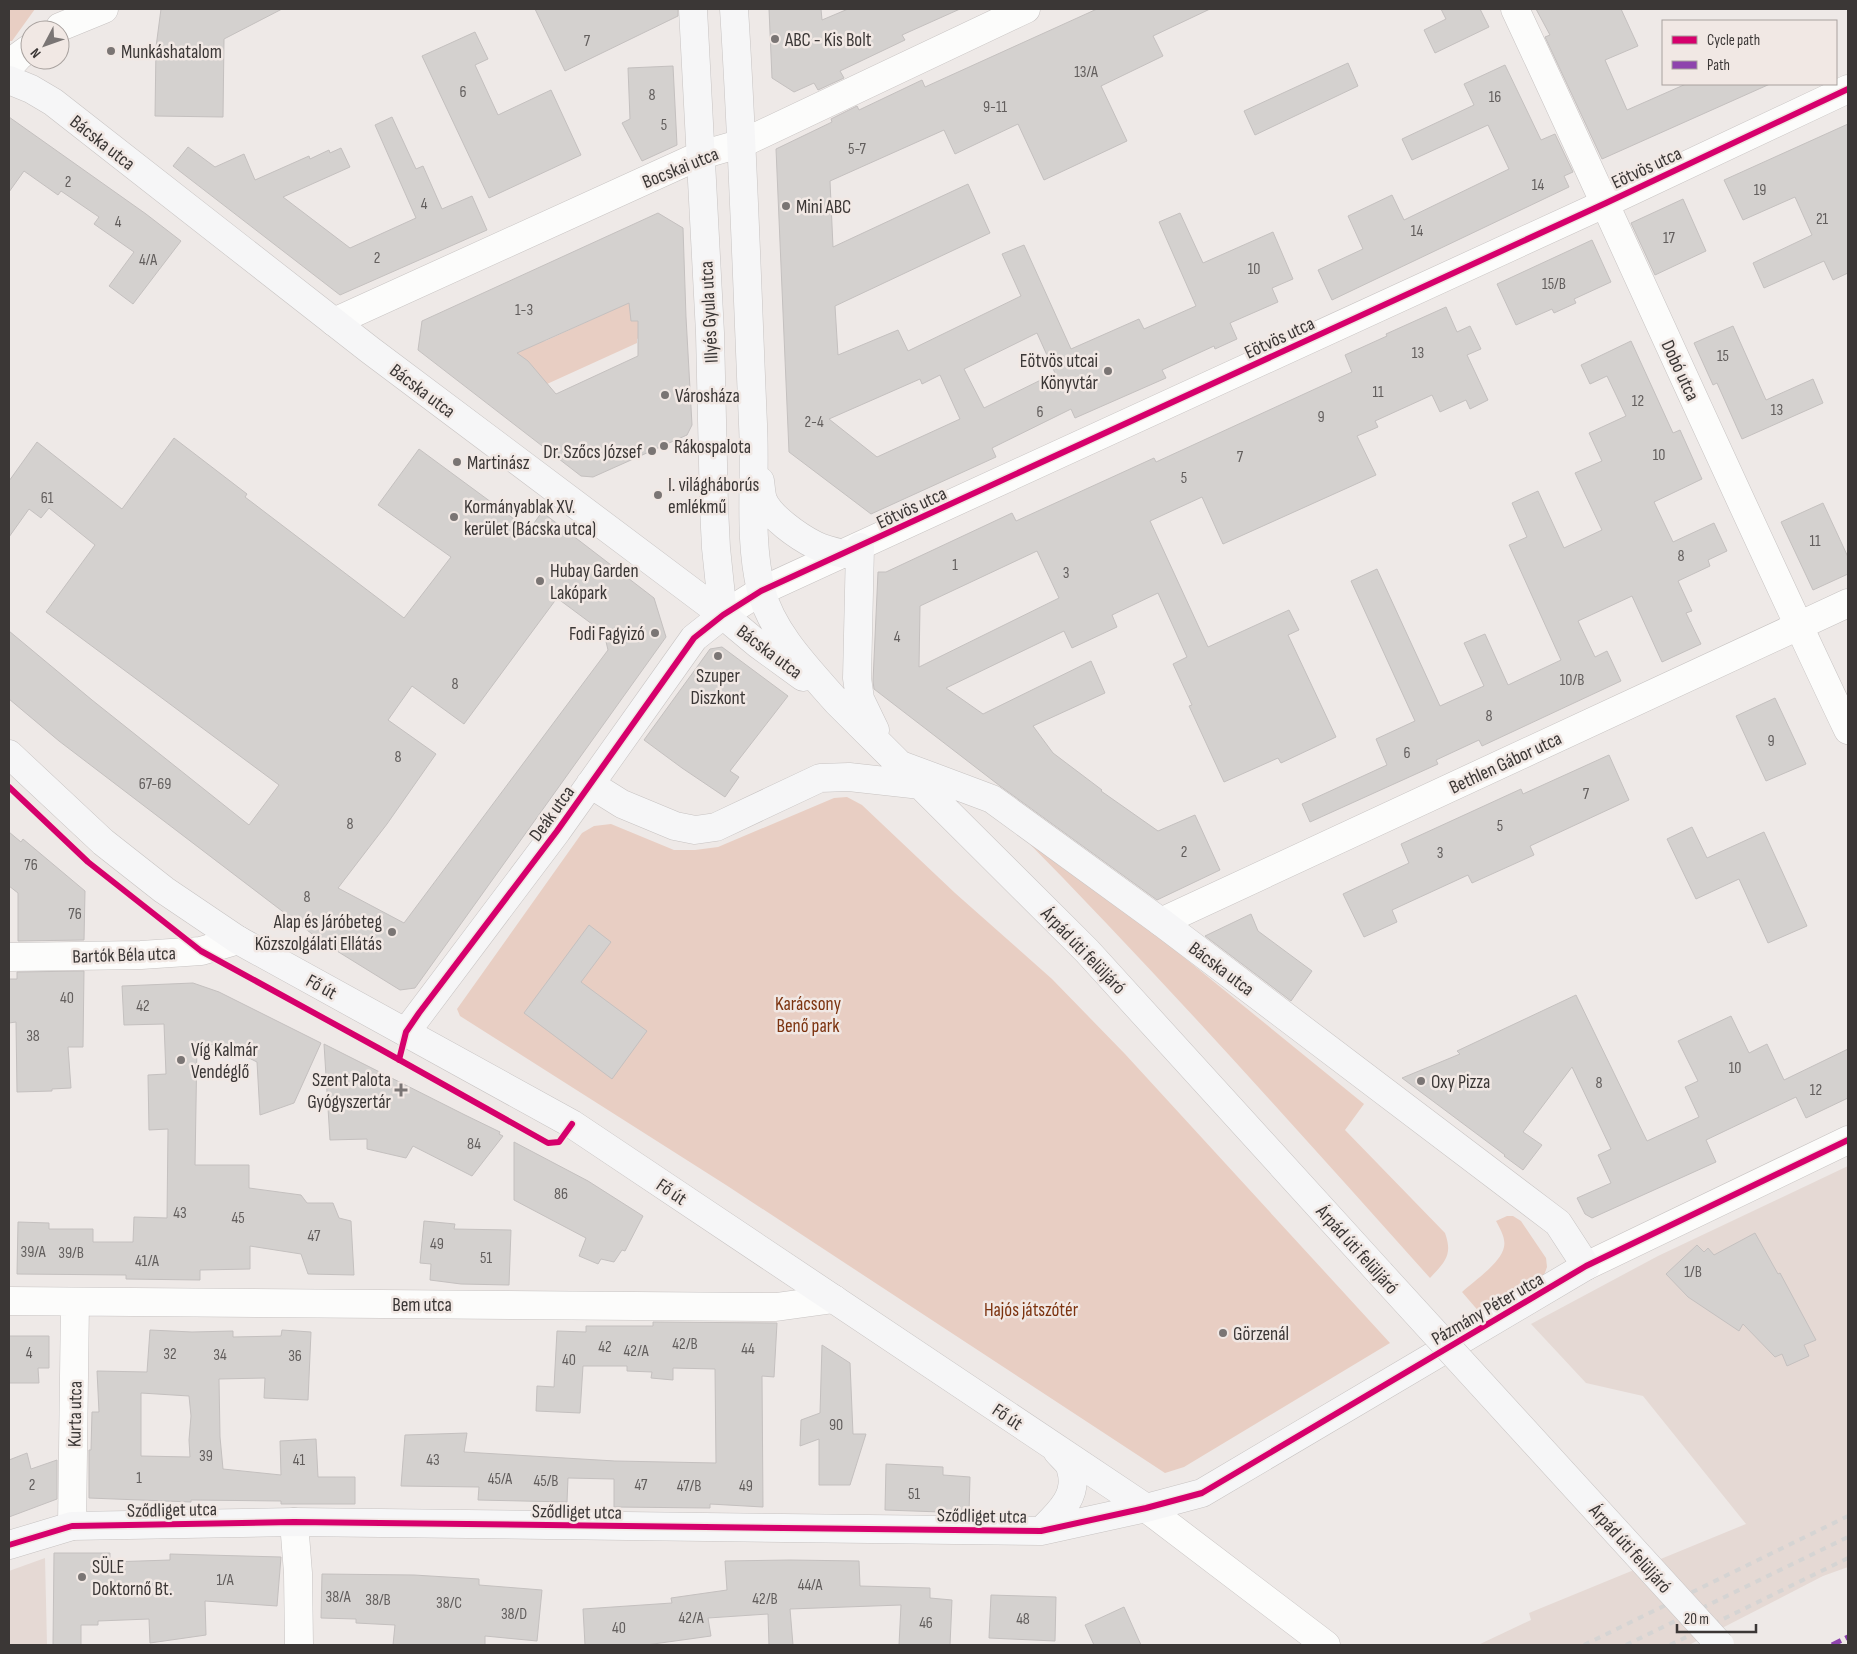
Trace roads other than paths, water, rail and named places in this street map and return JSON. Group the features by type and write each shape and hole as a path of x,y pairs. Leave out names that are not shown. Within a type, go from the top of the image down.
{"street":[{"path":"65,20 104,9"},
{"name":"Illyés Gyula utca","path":"693,9 710,333 714,515 723,615"},
{"path":"734,9 742,143 755,452 754,546 761,591"},
{"name":"Bocskai utca","path":"334,322 701,155 742,143 1026,9"},
{"name":"Dobó utca","path":"1515,9 1606,203 1798,626 1848,730"},
{"path":"9,67 20,55"},
{"name":"Bácska utca","path":"9,80 31,88 52,102 234,246 837,702"},
{"name":"Eötvös utca","path":"723,615 761,591 1606,203 1848,89"},
{"path":"755,452 763,500 772,513 815,545 828,551 853,550 857,678 860,699 893,758"},
{"name":"Bácska utca","path":"761,591 778,628 801,660 837,702 893,758 992,799 1161,922 1558,1223 1586,1266"},
{"name":"Bethlen Gábor utca","path":"1161,922 1848,603"},
{"name":"Deák utca","path":"406,1032 590,784 694,638 723,615"},
{"name":"Fő út","path":"9,754 103,842 164,890 238,940 572,1124 1146,1508 1322,1644"},
{"name":"Árpád úti felüljáró","path":"893,758 1087,951 1720,1645"},
{"path":"590,784 622,804 675,826 695,830 716,827 820,778 836,776 920,785"},
{"name":"Bartók Béla utca","path":"9,956 141,955 201,951 238,940"},
{"name":"Pázmány Péter utca","path":"1146,1508 1202,1492 1586,1266 1848,1140"},
{"name":"Bem utca","path":"9,1301 776,1307 834,1299"},
{"name":"Kurta utca","path":"72,1526 75,1302"},
{"path":"1041,1531 1063,1509 1073,1488 1071,1468 1053,1446"},
{"name":"Sződliget utca","path":"9,1545 72,1526 294,1522 1041,1531 1146,1508"},
{"path":"294,1522 298,1573 300,1645"}],"railway":[{"path":"1584,1645 1848,1516"},
{"path":"1626,1645 1848,1537"},
{"path":"1670,1645 1848,1558"}],"place":[{"name":"ABC - Kis Bolt","path":"775,39"},
{"name":"Munkáshatalom","path":"111,51"},
{"name":"Mini ABC","path":"786,206"},
{"name":"Eötvös utcai Könyvtár","path":"1108,371"},
{"name":"Városháza","path":"665,395"},
{"name":"Rákospalota","path":"664,446"},
{"name":"Dr. Szőcs József","path":"652,451"},
{"name":"Martinász","path":"457,462"},
{"name":"I. világháborús emlékmű","path":"658,495"},
{"name":"Kormányablak XV. kerület (Bácska utca)","path":"454,517"},
{"name":"Hubay Garden Lakópark","path":"540,581"},
{"name":"Fodi Fagyizó","path":"655,633"},
{"name":"Szuper Diszkont","path":"718,656"},
{"name":"Alap és Járóbeteg Közszolgálati Ellátás","path":"392,932"},
{"name":"Víg Kalmár Vendéglő","path":"181,1060"},
{"name":"Oxy Pizza","path":"1421,1081"},
{"name":"Szent Palota Gyógyszertár","path":"401,1090"},
{"name":"Görzenál","path":"1223,1333"},
{"name":"SÜLE Doktornő Bt.","path":"82,1577"}],"park label":[{"name":"Karácsony Benő park","path":"808,1014"},
{"name":"Hajós játszótér","path":"1031,1309"}]}
